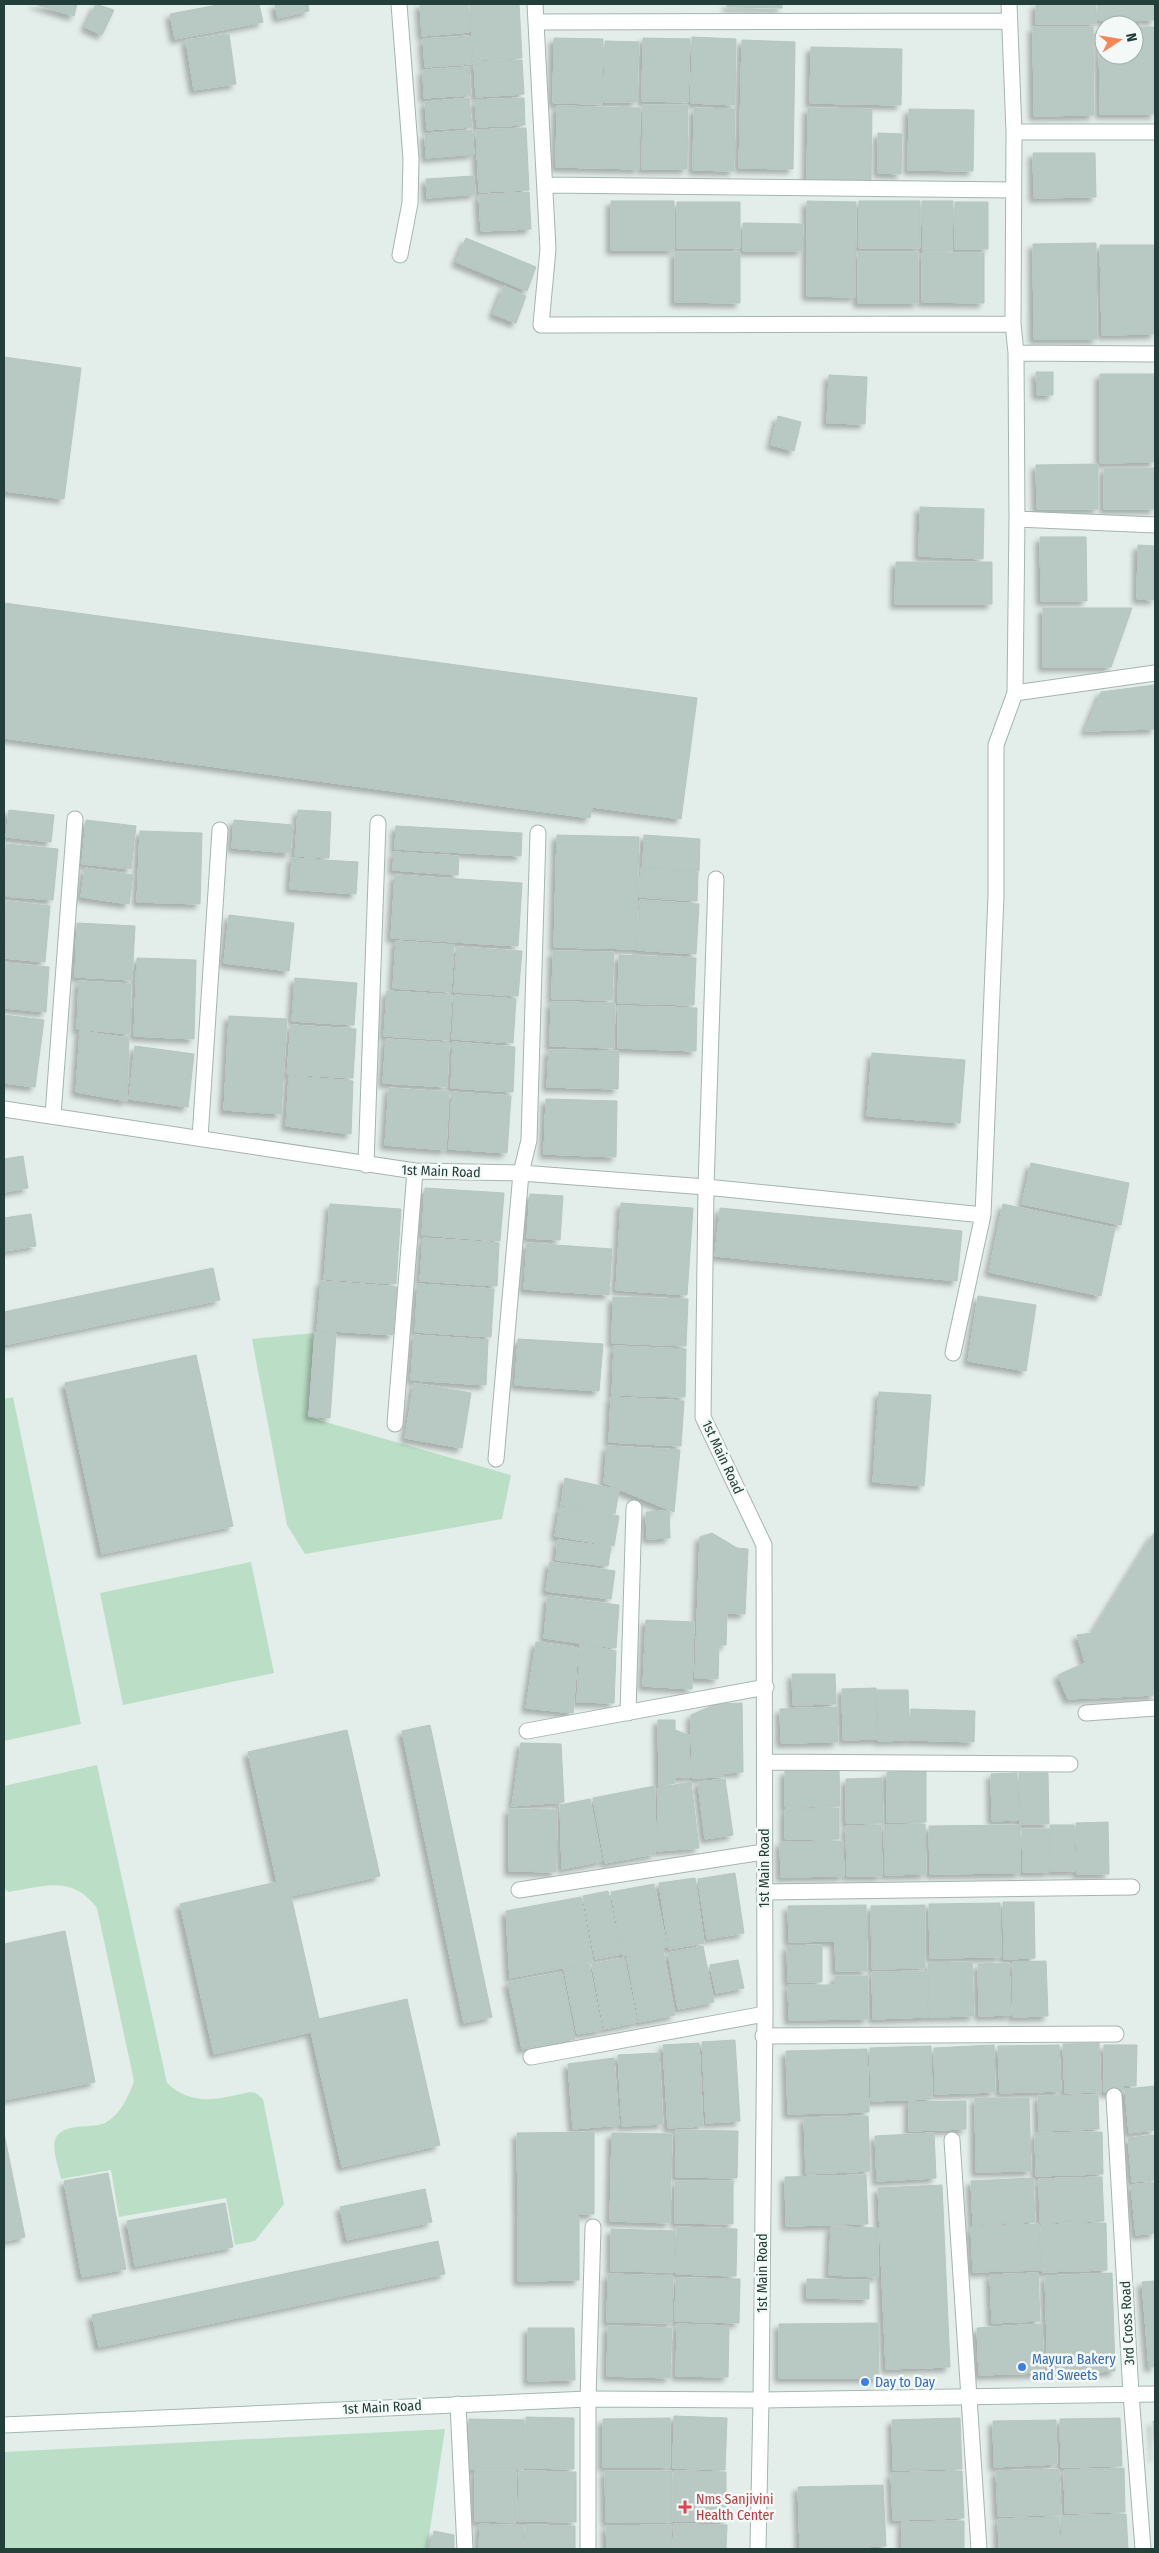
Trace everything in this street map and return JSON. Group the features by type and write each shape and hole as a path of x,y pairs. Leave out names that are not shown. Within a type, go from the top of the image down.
{"street":[{"path":"399,4 411,159 410,203 400,254"},
{"path":"535,4 548,249 541,325 1013,324"},
{"path":"953,1353 983,1215 996,895 996,745 1015,693 1017,519 1016,353 1013,324 1012,190 1014,132 1008,4"},
{"path":"536,22 1008,22"},
{"path":"1014,132 1155,132"},
{"path":"546,185 1012,190"},
{"path":"1016,353 1155,354"},
{"path":"1017,519 1155,525"},
{"path":"1015,693 1155,673"},
{"path":"53,1115 75,819"},
{"path":"366,1166 378,823"},
{"path":"200,1138 220,830"},
{"path":"496,1459 521,1173 530,1140 538,833"},
{"path":"716,879 706,1187 983,1215"},
{"name":"1st Main Road","path":"4,1109 200,1138 366,1166 415,1171 521,1173 706,1187 703,1417 764,1546 766,1687 765,2014 763,2036 761,2400"},
{"path":"395,1424 415,1171"},
{"path":"628,1713 634,1508"},
{"path":"527,1731 766,1687"},
{"path":"1086,1713 1155,1708"},
{"path":"765,1762 1070,1764"},
{"path":"519,1890 764,1852"},
{"path":"764,1892 1132,1887"},
{"path":"530,2057 765,2014"},
{"path":"763,2036 1116,2034"},
{"name":"3rd Cross Road","path":"1114,2096 1142,2549"},
{"path":"952,2140 979,2549"},
{"path":"588,2549 588,2400 593,2227"},
{"name":"1st Main Road","path":"4,2425 458,2404 588,2400 761,2400 1155,2394"},
{"path":"758,2549 761,2400"},
{"path":"458,2404 465,2549"}],"green space":[{"path":"314,1333 308,1417 511,1475 502,1519 305,1554 287,1525 252,1339"},
{"path":"13,1397 81,1724 4,1741 4,1399"},
{"path":"251,1562 274,1673 123,1705 100,1593"},
{"path":"97,1765 167,2083 187,2096 197,2098 217,2099 250,2092 256,2093 263,2099 284,2204 255,2241 235,2245 226,2198 119,2217 111,2170 61,2179 54,2149 58,2134 70,2128 99,2125 110,2120 123,2105 134,2081 97,1908 88,1898 68,1887 57,1885 9,1892 4,1889 4,1786"},
{"path":"445,2429 427,2549 4,2549 4,2452"}],"building":[{"path":"34,4 77,4 74,16"},
{"path":"96,4 114,10 102,35 85,27"},
{"path":"223,4 259,4 263,22 175,39 170,14"},
{"path":"275,4 308,4 309,11 278,18"},
{"path":"420,4 468,4 470,32 422,36"},
{"path":"470,4 519,4 522,58 473,60"},
{"path":"727,4 782,4 782,8 727,7"},
{"path":"1036,4 1096,4 1094,24 1036,24"},
{"path":"1098,4 1155,4 1155,20 1144,20 1144,15 1098,15"},
{"path":"1033,27 1093,27 1094,115 1034,116"},
{"path":"1144,27 1155,27 1155,114 1100,114 1099,65 1144,65"},
{"path":"229,34 236,84 194,90 186,40"},
{"path":"470,36 472,64 425,67 423,39"},
{"path":"692,37 736,39 735,105 691,103"},
{"path":"554,38 603,39 602,104 553,103"},
{"path":"643,38 690,39 688,102 642,101"},
{"path":"742,40 795,42 793,169 739,168"},
{"path":"605,41 639,42 637,102 604,102"},
{"path":"811,47 902,49 901,105 810,103"},
{"path":"522,60 524,94 476,97 474,62"},
{"path":"469,67 471,95 424,98 423,70"},
{"path":"469,98 472,127 427,130 425,102"},
{"path":"524,98 525,125 477,127 475,100"},
{"path":"643,105 688,105 687,169 642,169"},
{"path":"557,106 640,108 639,169 556,167"},
{"path":"694,108 735,109 734,171 693,170"},
{"path":"808,108 872,109 871,182 807,181"},
{"path":"909,109 974,110 973,171 908,170"},
{"path":"526,128 529,190 479,192 476,130"},
{"path":"472,130 474,154 426,158 425,134"},
{"path":"878,133 902,134 901,174 878,173"},
{"path":"1033,153 1095,153 1096,197 1034,198"},
{"path":"474,176 475,194 427,198 426,179"},
{"path":"529,192 531,229 481,231 479,195"},
{"path":"611,201 674,201 674,250 611,250"},
{"path":"807,201 856,202 855,297 807,296"},
{"path":"859,201 920,201 920,248 859,248"},
{"path":"922,201 953,201 952,251 923,251"},
{"path":"677,202 740,202 740,248 677,248"},
{"path":"955,202 988,202 988,249 955,249"},
{"path":"743,223 803,224 802,251 743,251"},
{"path":"466,238 536,267 527,291 456,262"},
{"path":"1096,243 1097,339 1034,339 1033,244"},
{"path":"1100,245 1155,245 1155,334 1102,335"},
{"path":"675,252 740,252 740,303 675,302"},
{"path":"858,252 918,252 918,303 858,303"},
{"path":"922,253 984,253 984,303 922,302"},
{"path":"504,286 526,296 516,323 493,314"},
{"path":"4,357 81,368 64,499 4,491"},
{"path":"1036,372 1053,372 1053,395 1037,395"},
{"path":"1100,374 1155,374 1155,462 1100,463"},
{"path":"829,375 867,377 865,424 827,423"},
{"path":"778,416 801,422 794,451 771,445"},
{"path":"1098,464 1098,509 1037,509 1036,465"},
{"path":"1104,468 1155,468 1155,509 1104,509"},
{"path":"920,507 984,509 983,559 919,556"},
{"path":"1040,537 1086,537 1087,601 1041,601"},
{"path":"1138,545 1155,546 1155,600 1137,599"},
{"path":"896,562 992,562 992,604 895,604"},
{"path":"4,603 697,698 681,819 592,807 590,818 4,738"},
{"path":"1043,608 1132,608 1111,667 1043,667"},
{"path":"1155,685 1155,729 1085,731 1101,692"},
{"path":"9,810 54,815 51,842 6,837"},
{"path":"298,810 331,812 329,858 295,856"},
{"path":"86,820 136,826 131,869 82,864"},
{"path":"234,820 293,825 290,853 232,848"},
{"path":"396,826 522,833 521,856 395,849"},
{"path":"140,831 202,833 200,904 137,902"},
{"path":"557,835 639,837 636,949 554,947"},
{"path":"644,835 700,839 699,871 643,867"},
{"path":"6,844 58,849 53,900 4,896"},
{"path":"394,852 459,856 458,875 393,870"},
{"path":"292,858 358,862 356,894 290,889"},
{"path":"85,868 133,875 129,904 81,897"},
{"path":"641,868 698,872 697,901 639,897"},
{"path":"395,875 522,883 518,946 391,938"},
{"path":"640,900 699,904 696,954 637,950"},
{"path":"6,901 50,906 45,962 4,958"},
{"path":"229,915 294,923 289,971 224,963"},
{"path":"77,923 135,926 132,980 75,977"},
{"path":"396,941 454,945 451,992 393,988"},
{"path":"457,947 522,951 518,996 454,992"},
{"path":"553,951 614,952 612,1000 552,999"},
{"path":"619,955 696,958 694,1005 618,1003"},
{"path":"137,958 196,960 194,1039 134,1036"},
{"path":"4,963 49,967 46,1012 4,1008"},
{"path":"295,978 357,983 354,1025 292,1021"},
{"path":"79,981 131,984 130,1034 77,1029"},
{"path":"387,991 452,995 449,1040 384,1036"},
{"path":"455,995 516,999 513,1043 452,1039"},
{"path":"551,1002 615,1003 614,1048 550,1046"},
{"path":"618,1006 697,1008 696,1051 618,1048"},
{"path":"4,1015 44,1020 35,1087 4,1083"},
{"path":"229,1016 287,1019 281,1114 224,1110"},
{"path":"291,1025 356,1029 353,1078 287,1074"},
{"path":"80,1031 129,1038 127,1101 76,1092"},
{"path":"386,1039 449,1043 447,1087 383,1083"},
{"path":"453,1042 515,1047 513,1092 451,1088"},
{"path":"135,1046 194,1054 188,1107 129,1099"},
{"path":"549,1050 619,1051 618,1089 547,1087"},
{"path":"872,1053 965,1060 960,1123 867,1116"},
{"path":"289,1076 353,1081 351,1134 286,1126"},
{"path":"389,1088 449,1092 446,1150 385,1145"},
{"path":"452,1092 511,1096 507,1153 449,1149"},
{"path":"546,1099 617,1101 616,1157 544,1154"},
{"path":"23,1156 28,1188 4,1192 4,1159"},
{"path":"1031,1163 1129,1183 1121,1225 1022,1204"},
{"path":"425,1188 504,1193 500,1241 422,1235"},
{"path":"530,1194 563,1196 560,1240 527,1238"},
{"path":"621,1203 693,1208 687,1295 616,1290"},
{"path":"330,1204 401,1209 396,1284 324,1279"},
{"path":"1003,1204 1115,1228 1101,1296 989,1272"},
{"path":"720,1208 962,1231 957,1281 715,1256"},
{"path":"31,1214 36,1246 4,1251 4,1218"},
{"path":"423,1238 499,1243 497,1286 420,1281"},
{"path":"527,1243 612,1249 609,1295 524,1289"},
{"path":"213,1268 220,1300 4,1345 4,1312"},
{"path":"321,1281 397,1287 393,1335 317,1330"},
{"path":"418,1284 494,1289 491,1337 415,1332"},
{"path":"978,1296 1036,1305 1026,1371 968,1361"},
{"path":"613,1297 688,1299 686,1346 612,1343"},
{"path":"315,1332 336,1333 330,1418 309,1416"},
{"path":"414,1335 488,1340 486,1385 411,1380"},
{"path":"518,1339 603,1344 599,1391 515,1385"},
{"path":"614,1346 686,1349 685,1397 612,1395"},
{"path":"196,1355 233,1526 102,1554 65,1383"},
{"path":"414,1383 471,1393 462,1448 405,1438"},
{"path":"879,1392 931,1395 924,1486 873,1482"},
{"path":"611,1397 684,1401 681,1446 609,1442"},
{"path":"607,1446 680,1450 674,1512 604,1483"},
{"path":"565,1478 619,1490 615,1514 561,1505"},
{"path":"560,1507 619,1516 614,1546 555,1536"},
{"path":"669,1511 670,1538 647,1539 646,1512"},
{"path":"1155,1531 1155,1695 1068,1699 1058,1675 1085,1663 1077,1635 1092,1633"},
{"path":"712,1533 737,1548 748,1549 745,1614 727,1613 726,1645 719,1645 718,1679 695,1678 700,1537"},
{"path":"558,1540 611,1547 608,1566 556,1560"},
{"path":"550,1562 615,1571 611,1599 546,1591"},
{"path":"548,1596 619,1605 616,1648 544,1638"},
{"path":"646,1620 694,1622 692,1689 643,1686"},
{"path":"536,1642 578,1648 573,1713 526,1708"},
{"path":"580,1644 616,1651 614,1703 577,1702"},
{"path":"792,1674 835,1674 836,1704 793,1705"},
{"path":"876,1688 877,1739 843,1740 842,1689"},
{"path":"877,1690 908,1690 910,1740 878,1741"},
{"path":"742,1703 743,1772 723,1773 723,1777 692,1778 691,1715 716,1704"},
{"path":"837,1707 838,1742 781,1743 780,1709"},
{"path":"911,1709 975,1711 974,1742 911,1740"},
{"path":"658,1720 675,1720 675,1730 689,1735 690,1777 675,1777 675,1783 659,1786"},
{"path":"430,1725 492,2017 464,2023 402,1731"},
{"path":"347,1730 380,1876 291,1896 319,2019 407,1999 440,2145 342,2167 311,2032 214,2054 180,1904 277,1882 248,1752"},
{"path":"521,1743 561,1744 564,1802 512,1806"},
{"path":"839,1770 840,1806 785,1807 785,1771"},
{"path":"926,1771 926,1822 887,1822 887,1772"},
{"path":"1017,1773 1018,1820 992,1821 991,1774"},
{"path":"1019,1773 1048,1773 1049,1824 1020,1824"},
{"path":"882,1778 883,1823 846,1823 846,1779"},
{"path":"725,1779 733,1835 705,1839 698,1782"},
{"path":"691,1782 699,1848 657,1851 658,1788"},
{"path":"655,1786 655,1854 605,1863 593,1798"},
{"path":"590,1799 602,1861 562,1869 560,1805"},
{"path":"839,1808 839,1839 785,1839 785,1809"},
{"path":"509,1809 557,1810 556,1872 509,1871"},
{"path":"1108,1822 1109,1874 1077,1874 1076,1823"},
{"path":"925,1824 926,1874 885,1875 884,1825"},
{"path":"881,1825 882,1876 847,1876 846,1826"},
{"path":"1020,1825 1020,1873 930,1874 929,1826"},
{"path":"1050,1825 1074,1825 1075,1871 1051,1871"},
{"path":"1022,1829 1049,1829 1049,1872 1023,1872"},
{"path":"843,1841 844,1876 781,1877 780,1842"},
{"path":"735,1873 744,1933 707,1939 698,1879"},
{"path":"695,1878 704,1943 669,1949 659,1883"},
{"path":"654,1884 667,1947 623,1956 611,1892"},
{"path":"608,1891 621,1954 595,1959 583,1896"},
{"path":"581,1897 593,1962 510,1978 506,1911"},
{"path":"1003,1902 1034,1902 1035,1958 1004,1959"},
{"path":"1000,1903 1001,1957 930,1958 929,1904"},
{"path":"866,1905 867,1971 836,1971 835,1941 789,1942 788,1906"},
{"path":"925,1905 925,1968 872,1969 871,1906"},
{"path":"65,1931 95,2082 4,2100 4,1944"},
{"path":"822,1945 822,1982 788,1982 787,1946"},
{"path":"703,1946 714,2002 678,2009 668,1953"},
{"path":"663,1950 675,2015 639,2022 627,1957"},
{"path":"624,1958 637,2022 604,2029 592,1964"},
{"path":"738,1960 744,1988 716,1993 710,1965"},
{"path":"1046,1961 1048,2016 1013,2017 1013,1962"},
{"path":"972,1962 974,2016 929,2017 928,1963"},
{"path":"1009,1963 1011,2015 979,2016 978,1964"},
{"path":"589,1964 602,2030 577,2034 564,1969"},
{"path":"926,1971 928,2017 873,2019 872,1972"},
{"path":"562,1972 575,2039 522,2049 508,1982"},
{"path":"835,1976 868,1976 868,2019 789,2020 788,1985 835,1985"},
{"path":"735,2040 740,2121 706,2123 702,2042"},
{"path":"699,2043 703,2126 668,2128 663,2045"},
{"path":"1099,2043 1101,2092 1065,2093 1063,2044"},
{"path":"994,2045 995,2092 935,2094 934,2048"},
{"path":"1059,2045 1061,2091 1000,2093 998,2046"},
{"path":"1104,2045 1137,2045 1136,2086 1123,2085 1123,2093 1104,2092"},
{"path":"931,2046 932,2099 871,2101 870,2048"},
{"path":"867,2049 869,2112 788,2114 786,2051"},
{"path":"659,2053 663,2124 622,2126 618,2055"},
{"path":"614,2058 619,2125 573,2129 568,2064"},
{"path":"1155,2086 1155,2130 1129,2133 1125,2089"},
{"path":"1098,2095 1099,2129 1039,2131 1038,2096"},
{"path":"975,2098 1029,2098 1031,2171 976,2172"},
{"path":"966,2101 966,2129 909,2131 909,2102"},
{"path":"868,2116 870,2171 806,2174 804,2118"},
{"path":"676,2130 738,2131 737,2178 676,2177"},
{"path":"594,2132 594,2214 518,2215 517,2133"},
{"path":"1102,2132 1103,2174 1036,2176 1035,2133"},
{"path":"4,2133 25,2237 4,2241"},
{"path":"612,2133 672,2134 670,2223 610,2221"},
{"path":"934,2133 936,2178 877,2181 875,2136"},
{"path":"1155,2135 1155,2180 1132,2182 1128,2138"},
{"path":"108,2173 126,2269 82,2277 64,2181"},
{"path":"866,2175 868,2224 786,2226 785,2177"},
{"path":"1102,2177 1104,2221 1040,2223 1039,2179"},
{"path":"1033,2178 1035,2222 973,2225 971,2181"},
{"path":"675,2181 733,2181 733,2224 675,2223"},
{"path":"1155,2182 1155,2233 1136,2235 1131,2185"},
{"path":"942,2185 950,2367 886,2369 878,2188"},
{"path":"425,2189 432,2222 347,2240 340,2207"},
{"path":"225,2203 233,2247 135,2266 127,2221"},
{"path":"518,2216 579,2216 579,2280 518,2281"},
{"path":"1106,2223 1107,2270 1042,2272 1041,2225"},
{"path":"1039,2224 1041,2270 973,2272 971,2227"},
{"path":"677,2227 737,2229 736,2276 676,2274"},
{"path":"831,2227 878,2228 878,2277 829,2275"},
{"path":"611,2229 675,2231 674,2272 611,2271"},
{"path":"438,2241 445,2274 99,2347 92,2315"},
{"path":"1038,2273 1040,2321 992,2323 990,2275"},
{"path":"1112,2273 1115,2371 1048,2374 1045,2276"},
{"path":"608,2274 673,2276 672,2323 607,2322"},
{"path":"676,2278 740,2279 739,2323 675,2321"},
{"path":"807,2279 869,2280 869,2299 807,2298"},
{"path":"1155,2281 1155,2367 1149,2367 1142,2282"},
{"path":"878,2323 879,2378 779,2378 779,2324"},
{"path":"677,2324 729,2326 728,2377 676,2376"},
{"path":"1042,2324 1044,2373 979,2375 977,2328"},
{"path":"608,2326 672,2328 670,2378 607,2376"},
{"path":"528,2328 574,2328 575,2380 528,2381"},
{"path":"674,2416 727,2418 725,2470 673,2468"},
{"path":"526,2417 574,2418 574,2469 526,2468"},
{"path":"670,2418 670,2467 603,2467 603,2419"},
{"path":"960,2418 962,2469 893,2470 892,2420"},
{"path":"1120,2418 1122,2466 1061,2467 1060,2419"},
{"path":"469,2419 524,2420 524,2469 468,2469"},
{"path":"1056,2420 1057,2464 994,2467 993,2421"},
{"path":"1153,2421 1155,2421 1155,2458"},
{"path":"1124,2468 1125,2512 1065,2513 1064,2470"},
{"path":"1059,2469 1061,2515 998,2516 996,2471"},
{"path":"475,2471 516,2471 516,2522 475,2521"},
{"path":"519,2471 576,2472 576,2522 518,2521"},
{"path":"605,2471 672,2471 672,2522 606,2522"},
{"path":"674,2471 726,2472 726,2522 674,2521"},
{"path":"962,2471 964,2518 893,2520 891,2473"},
{"path":"883,2485 886,2546 800,2549 798,2487"},
{"path":"1126,2514 1128,2549 1062,2549 1061,2516"},
{"path":"1059,2517 1060,2549 999,2549 998,2519"},
{"path":"964,2521 964,2549 902,2549 902,2522"},
{"path":"480,2524 524,2526 523,2549 479,2549"},
{"path":"674,2524 727,2525 726,2549 674,2549"},
{"path":"526,2525 575,2526 575,2549 525,2549"},
{"path":"671,2525 672,2549 607,2549 606,2526"},
{"path":"434,2531 454,2535 454,2549 430,2549"}],"place":[{"name":"Mayura Bakery and Sweets","path":"1022,2367"},
{"name":"Day to Day","path":"865,2382"},
{"name":"Nms Sanjivini Health Center","path":"685,2507"}]}
